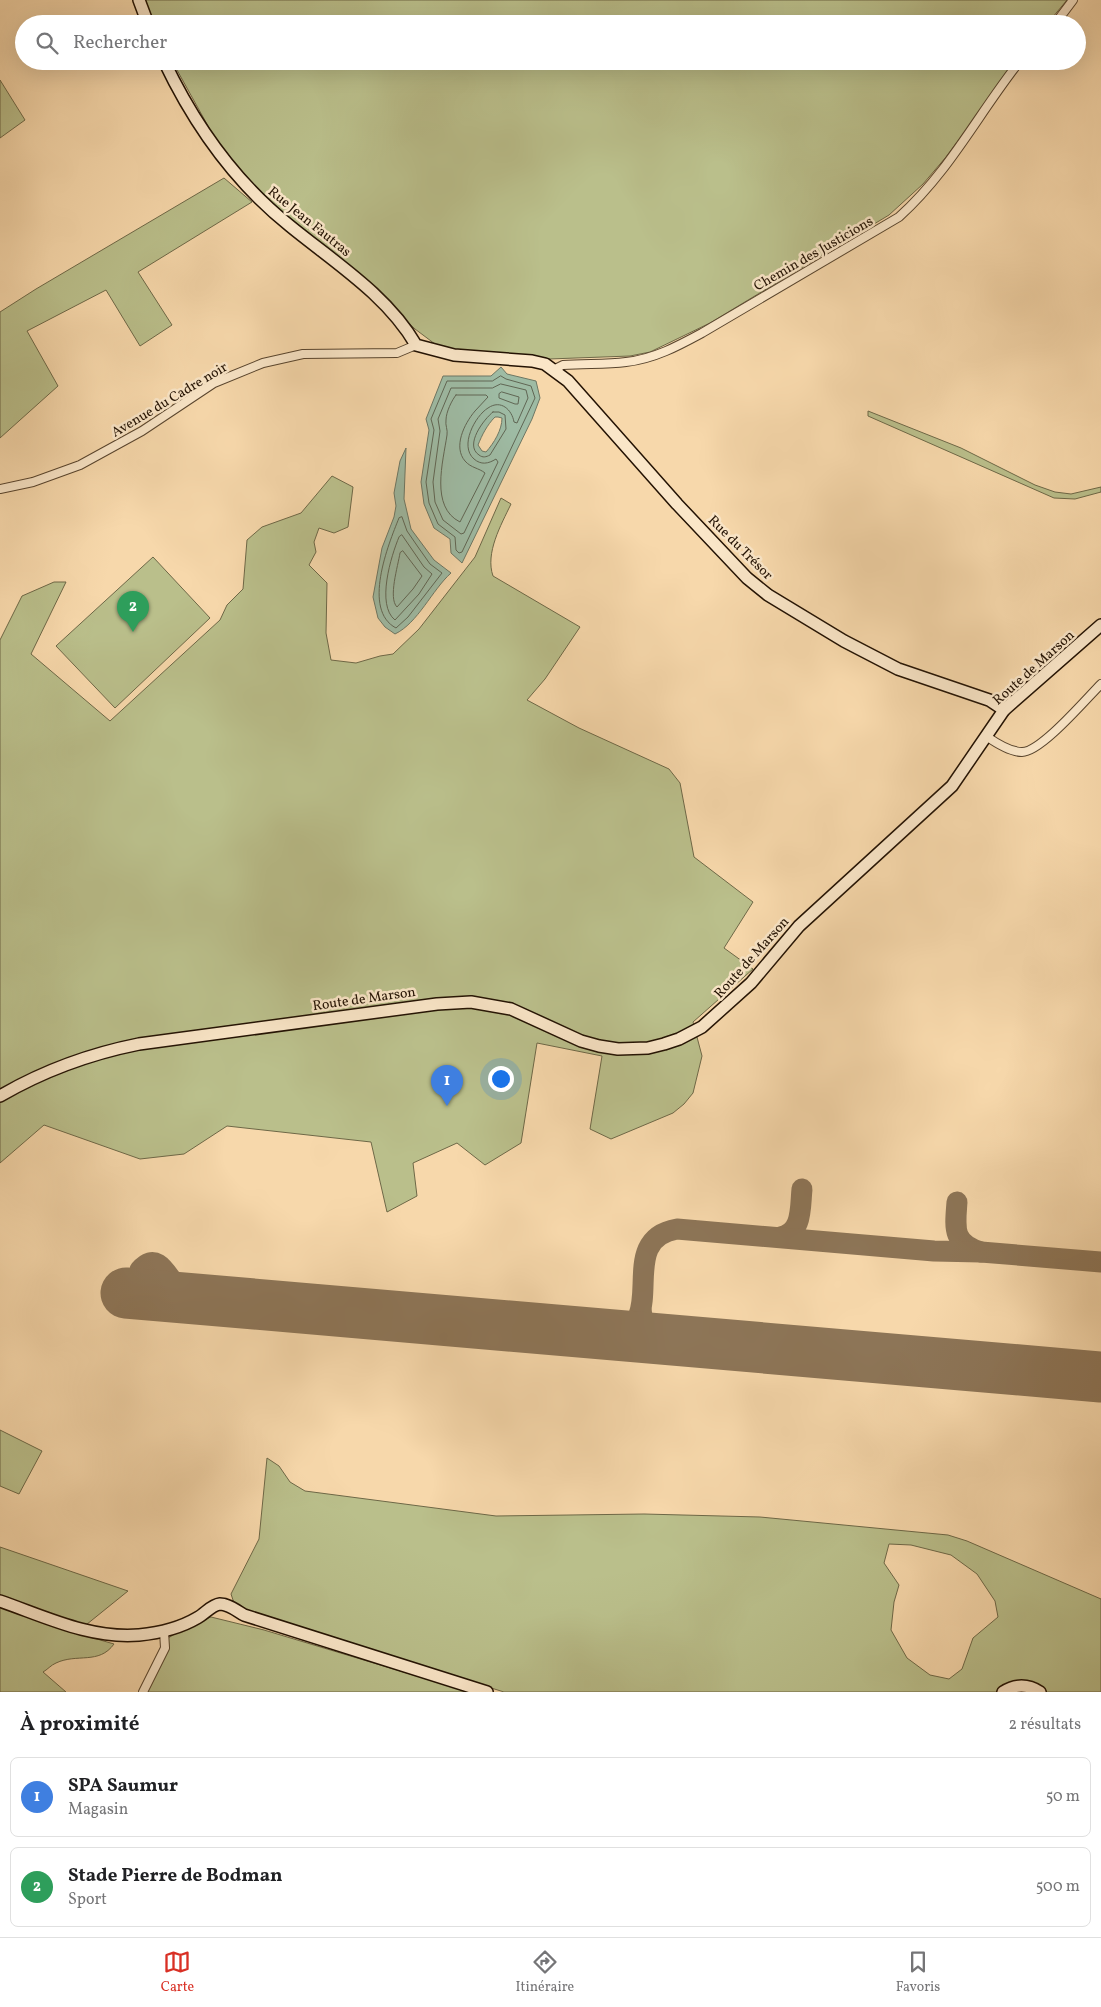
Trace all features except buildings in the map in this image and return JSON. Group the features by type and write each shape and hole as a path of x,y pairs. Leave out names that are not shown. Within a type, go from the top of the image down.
{"street":[{"path":"139,0 145,15"},
{"path":"1062,15 1073,0"},
{"name":"Rue Jean Fautras","path":"169,70 204,131 255,195 290,226 337,262 370,292 405,327 416,345"},
{"name":"Chemin des Justicions","path":"555,370 563,365 626,362 649,358 669,350 702,333 899,218 919,199 940,174 1013,70"},
{"path":"416,345 454,355 532,361 545,364 555,370"},
{"name":"Avenue du Cadre noir","path":"0,489 33,482 80,465 142,431 214,383 263,363 303,354 397,353 416,345"},
{"name":"Rue du Trésor","path":"555,370 568,380 677,504 748,578 768,596 844,641 891,665 927,680 989,700 1004,710"},
{"name":"Route de Marson","path":"0,1096 40,1075 104,1051 139,1044 445,1003 471,1002 511,1009 582,1041 618,1049 648,1048 679,1039 702,1027 726,1007 751,983 799,926 952,786 1004,710 1101,625"},
{"path":"986,736 1013,751 1030,751 1042,742 1101,684"},
{"path":"0,1601 92,1633 124,1636 164,1631 198,1617 220,1604 229,1606 244,1615 487,1692"},
{"path":"143,1692 165,1648 164,1631"},
{"path":"1003,1692 1016,1686 1037,1690"}],"shaded area":[{"path":"143,0 1067,0 1054,15 149,15"},
{"path":"177,70 1010,70 946,157 923,184 889,215 710,323 650,352 630,356 549,359 453,350 435,344 415,329 365,281 265,200 245,179 213,135"},
{"path":"0,80 25,120 0,138"},
{"path":"224,178 252,202 138,272 172,325 140,346 106,290 27,331 58,386 0,438 0,312"},
{"path":"868,411 961,448 1035,485 1055,492 1071,494 1101,487 1101,492 1075,499 1054,498 868,416"},
{"path":"332,476 353,487 348,527 334,533 319,528 314,542 316,552 309,565 327,583 326,633 331,660 356,663 393,654 419,629 475,557 501,498 511,504 495,539 491,558 493,576 580,627 545,679 527,700 579,728 669,769 680,783 694,857 753,902 724,948 753,969 693,1022 702,1056 693,1093 673,1113 611,1139 590,1129 602,1056 537,1043 521,1143 485,1165 457,1143 413,1163 417,1196 387,1212 371,1142 227,1126 184,1154 140,1159 44,1125 0,1163 0,640 22,596 54,582 66,582 31,654 110,721 220,620 227,605 243,589 247,540 262,527 301,513"},
{"path":"153,557 210,618 115,708 56,646"},
{"path":"0,1430 42,1451 19,1494 0,1486"},
{"path":"267,1458 279,1466 290,1482 305,1491 496,1516 644,1514 760,1517 948,1535 967,1541 1101,1599 1101,1692 1040,1692 1029,1682 1000,1692 504,1692 250,1614 234,1603 231,1594 259,1539","holes":["889,1544 911,1545 951,1555 977,1574 995,1601 998,1617 973,1638 962,1669 949,1679 930,1675 907,1658 891,1630 894,1602 899,1585 884,1563"]},
{"path":"0,1547 128,1591 76,1633 114,1644 108,1650 95,1657 64,1660 43,1672 66,1692 0,1692"},
{"path":"211,1617 264,1630 470,1692 139,1692 167,1639 186,1626"}],"water":[{"path":"501,367 507,374 536,381 540,398 532,419 462,563 451,553 450,539 434,528 424,504 421,482 429,430 426,419 443,376 491,376","holes":["495,417 502,418 501,427 495,440 486,452 482,451 478,445 485,430"]},
{"path":"406,448 404,499 411,529 434,560 451,573 411,622 395,634 385,627 378,618 373,597 382,548 394,517 396,506 394,493 400,461"}],"taxiway":[{"path":"780,1237 787,1235 797,1225 802,1189"},
{"path":"957,1202 957,1233 965,1244 981,1252"},
{"path":"613,1334 630,1327 639,1315 644,1264 648,1249 658,1236 677,1229 934,1251 981,1252 1101,1262"},
{"path":"137,1294 140,1270 153,1262 165,1270 183,1294 206,1300"},
{"path":"641,1310 644,1321 649,1329 667,1339"}],"runway":[{"path":"126,1293 1101,1377"}],"place":[{"name":"Stade Pierre de Bodman","path":"133,632"},
{"name":"SPA Saumur","path":"447,1106"}]}
